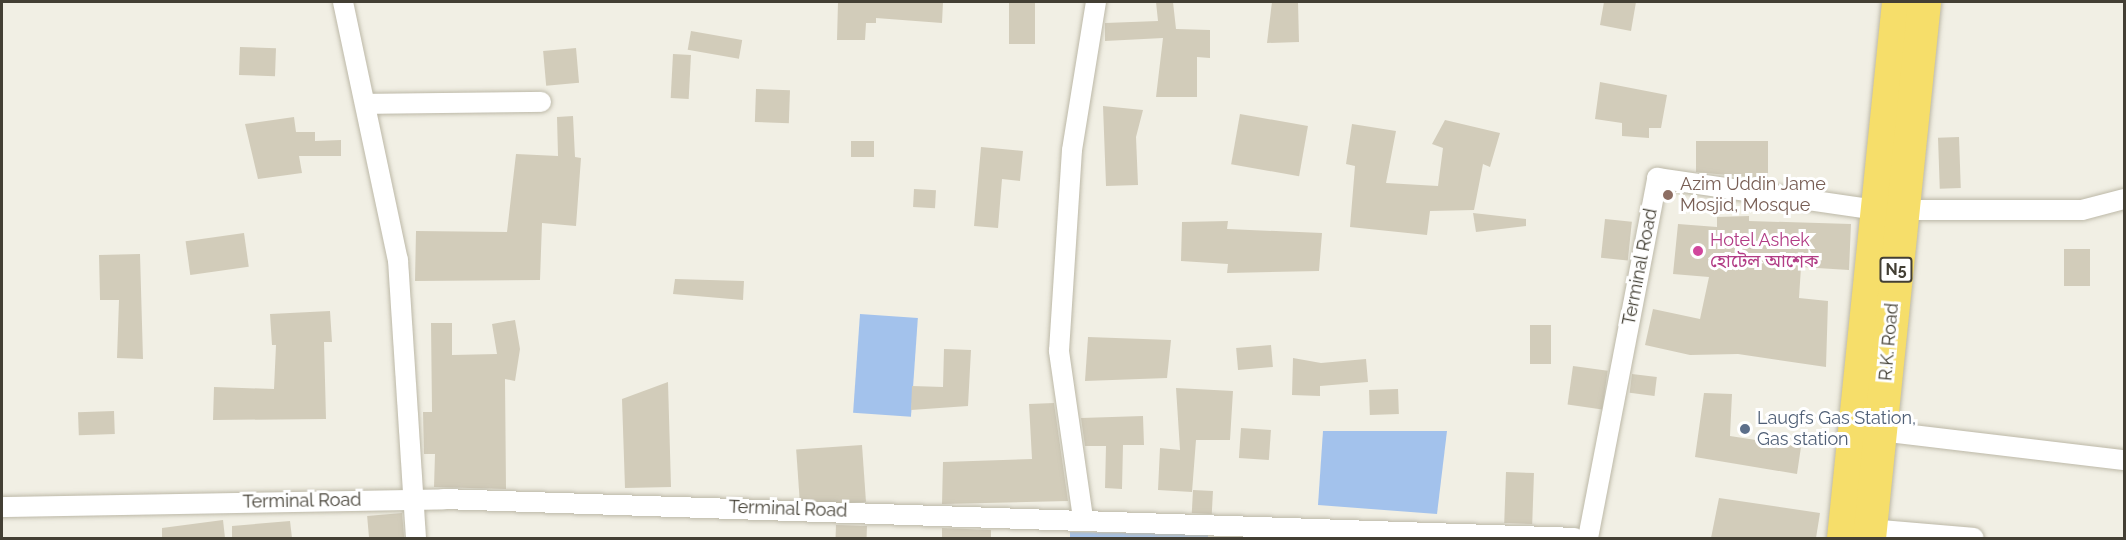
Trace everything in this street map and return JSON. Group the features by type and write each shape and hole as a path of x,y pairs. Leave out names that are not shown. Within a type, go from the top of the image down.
{"highway":[{"name":"R.K. Road","path":"1861,535 1880,431 1898,2"},
{"name":"R.K. Road","path":"1861,535 1889,208 1924,2"}],"street":[{"path":"343,2 398,260 416,538"},
{"path":"1083,518 1059,351 1072,150 1096,2"},
{"path":"366,104 541,102"},
{"name":"Terminal Road","path":"1588,538 1657,178 1889,208"},
{"path":"1889,208 2082,210 2124,199"},
{"path":"1880,431 2124,460"},
{"name":"Terminal Road","path":"2,507 415,499 1083,518 1574,538"},
{"path":"1861,535 1974,538"}],"water":[{"path":"860,314 918,318 911,417 853,413"},
{"path":"1323,431 1447,431 1437,514 1318,505"},
{"path":"1070,532 1208,534 1208,538 1070,538"}],"building":[{"path":"838,2 943,2 942,23 876,18 876,23 866,23 865,40 837,40"},
{"path":"1009,2 1035,2 1035,44 1009,44"},
{"path":"1156,2 1173,2 1176,29 1210,30 1210,58 1197,57 1197,97 1156,97 1163,38 1105,41 1105,23 1158,21"},
{"path":"1272,2 1298,2 1299,42 1267,43"},
{"path":"1604,2 1636,2 1631,31 1600,25"},
{"path":"691,31 742,40 739,59 688,50"},
{"path":"240,47 276,48 275,76 239,75"},
{"path":"576,48 579,83 546,86 543,51"},
{"path":"673,54 691,55 689,99 671,98"},
{"path":"1600,82 1667,95 1661,128 1649,128 1649,138 1622,136 1622,123 1595,119"},
{"path":"756,89 790,90 789,123 755,122"},
{"path":"1103,106 1143,110 1136,137 1138,185 1106,186"},
{"path":"1240,114 1308,126 1299,176 1231,164"},
{"path":"573,116 575,157 581,158 576,226 542,223 540,280 415,281 416,231 507,232 516,154 558,156 557,117"},
{"path":"294,117 296,132 315,132 315,141 341,140 341,156 299,156 302,173 258,179 245,124"},
{"path":"1445,120 1500,133 1490,167 1483,164 1474,210 1430,211 1427,235 1350,227 1355,166 1346,164 1352,124 1396,131 1386,183 1438,186 1443,148 1432,144"},
{"path":"1959,137 1961,188 1940,189 1938,138"},
{"path":"851,141 874,141 874,157 851,157"},
{"path":"1696,141 1768,141 1768,179 1696,172"},
{"path":"981,147 1023,151 1020,181 1002,179 998,228 974,226"},
{"path":"914,189 936,190 935,208 913,207"},
{"path":"1473,213 1526,219 1526,226 1476,232"},
{"path":"1749,216 1749,221 1851,224 1849,270 1801,267 1799,298 1828,301 1826,367 1738,354 1690,355 1645,345 1653,309 1700,319 1709,277 1673,274 1678,224 1717,227 1717,217"},
{"path":"1605,219 1632,222 1628,261 1601,258"},
{"path":"1228,221 1227,229 1322,233 1319,271 1227,273 1228,264 1181,261 1182,222"},
{"path":"244,233 249,267 190,275 186,241"},
{"path":"2064,249 2090,249 2090,286 2064,286"},
{"path":"140,254 143,359 117,358 119,300 100,300 99,255"},
{"path":"675,279 744,281 743,300 673,294"},
{"path":"330,311 332,342 324,342 326,419 213,420 214,387 274,389 276,345 272,345 270,314"},
{"path":"515,320 520,349 515,381 505,379 506,489 434,487 435,454 424,454 423,412 432,412 431,323 452,323 452,355 497,354 492,324"},
{"path":"1530,325 1551,325 1551,364 1530,364"},
{"path":"1088,337 1171,340 1167,378 1085,381"},
{"path":"1271,345 1273,367 1238,370 1236,348"},
{"path":"944,349 971,350 968,406 911,410 912,386 943,387"},
{"path":"1293,358 1321,363 1366,359 1368,382 1320,386 1320,396 1292,395"},
{"path":"1573,366 1608,371 1602,409 1568,405"},
{"path":"1632,374 1657,377 1654,396 1630,393"},
{"path":"668,382 671,487 625,488 622,399"},
{"path":"1176,388 1233,391 1230,440 1196,440 1192,492 1158,490 1160,448 1180,450"},
{"path":"1398,389 1399,414 1370,415 1369,390"},
{"path":"1704,393 1732,394 1730,436 1801,447 1797,474 1695,457"},
{"path":"1054,403 1068,501 942,504 943,462 1032,459 1029,404"},
{"path":"114,411 115,434 79,435 78,412"},
{"path":"1143,416 1144,445 1123,445 1122,489 1105,488 1106,446 1085,446 1081,418"},
{"path":"1241,428 1271,430 1269,460 1239,458"},
{"path":"862,445 866,502 800,506 796,450"},
{"path":"1506,472 1534,473 1532,524 1504,523"},
{"path":"1193,490 1213,491 1212,514 1192,513"},
{"path":"1719,498 1820,513 1816,538 1711,538"},
{"path":"402,513 404,538 369,538 367,516"},
{"path":"223,520 225,538 162,538 162,528"},
{"path":"290,521 292,538 232,538 232,526"},
{"path":"836,525 867,526 867,538 836,538"},
{"path":"942,528 991,530 991,538 942,538"}],"place":[{"name":"Azim Uddin Jame Mosjid, Mosque","path":"1668,195"},
{"name":"Hotel Ashek হোটেল আশেক","path":"1698,251"},
{"name":"Laugfs Gas Station, Gas station","path":"1745,429"}]}
